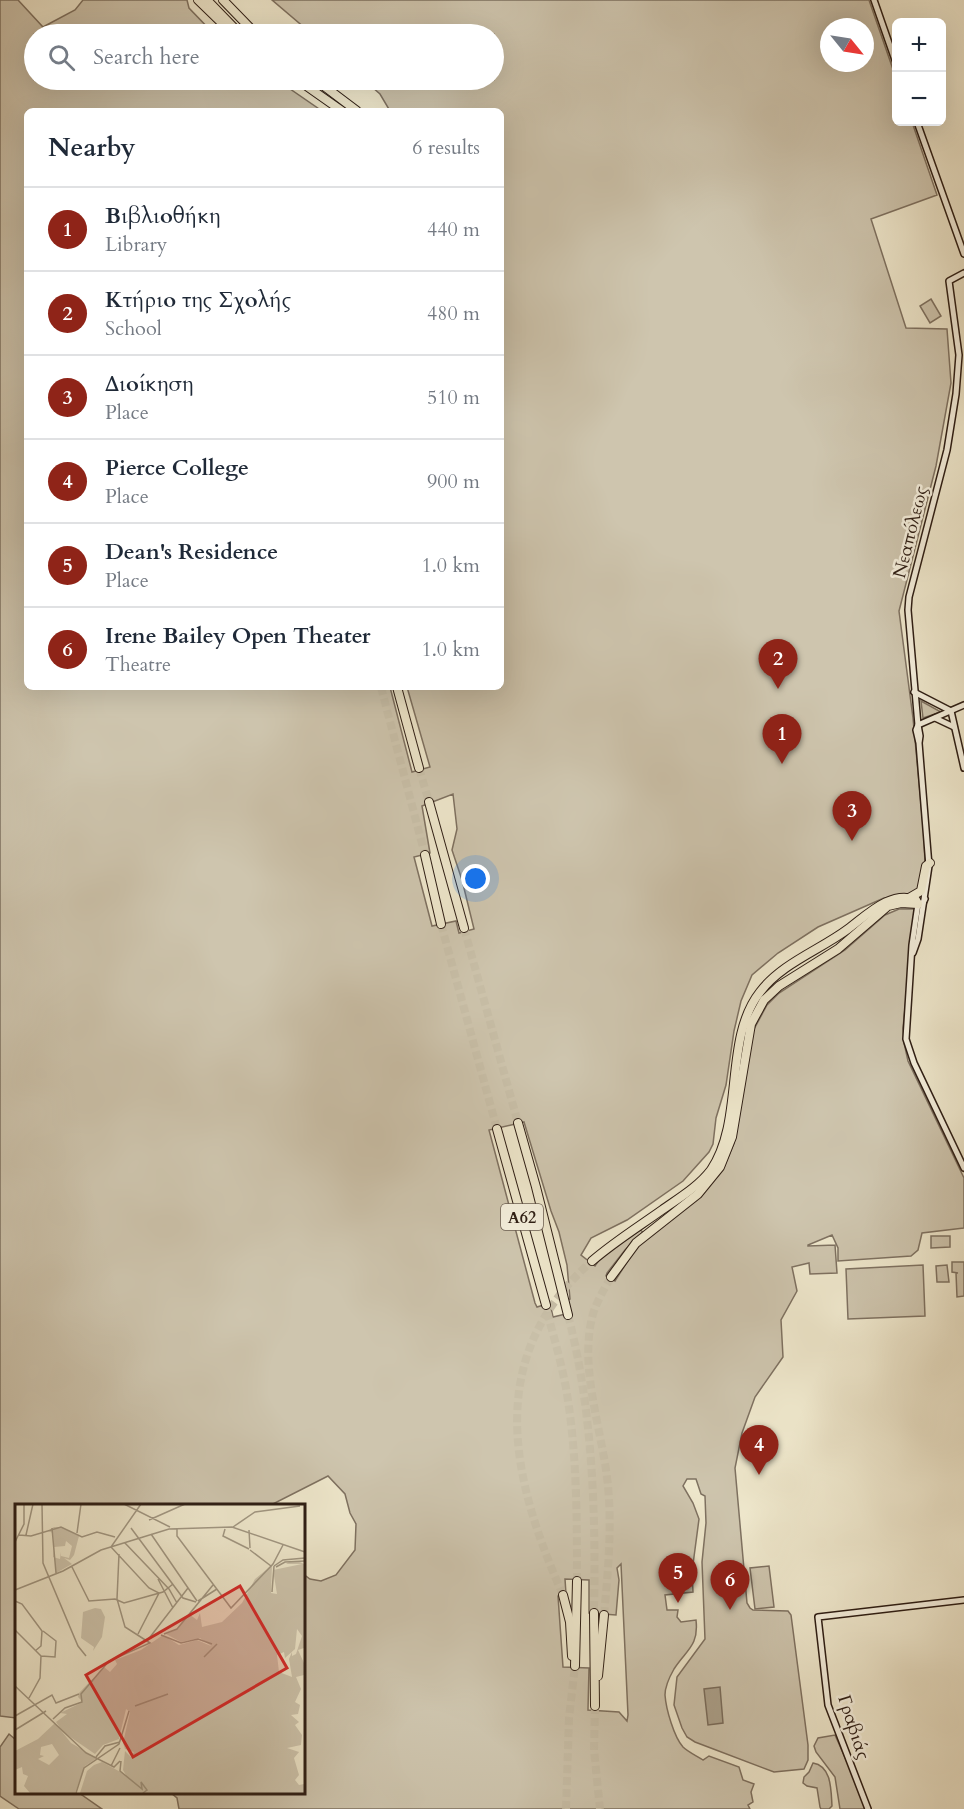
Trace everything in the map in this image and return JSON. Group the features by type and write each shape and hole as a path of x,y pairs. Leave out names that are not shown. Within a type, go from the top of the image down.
{"highway":[{"path":"198,0 223,24"},
{"path":"207,0 230,24"},
{"path":"223,0 244,24"},
{"path":"228,0 242,22"},
{"path":"312,90 338,108"},
{"path":"329,90 353,108"},
{"path":"398,690 419,768"},
{"path":"429,802 465,928"},
{"path":"425,855 441,924"},
{"path":"909,898 921,891 926,866 930,863"},
{"path":"592,1261 694,1188 713,1167 726,1134 745,1023 752,1003 765,985 785,968 839,935 880,905 893,900 909,898 916,900 918,904"},
{"path":"611,1277 636,1243 698,1194 720,1167 733,1133 751,1024 764,1000 779,986 838,949 888,906 899,903 918,904"},
{"name":"Α62","path":"518,1123 568,1315"},
{"name":"Α62","path":"497,1129 546,1305"},
{"path":"563,1595 570,1622 571,1651 575,1666 578,1581"},
{"path":"594,1613 595,1706"},
{"path":"595,1692 601,1663 604,1615"}],"street":[{"path":"874,0 892,49"},
{"path":"918,126 964,254"},
{"name":"Νεαπόλεως","path":"913,953 930,863 909,636 909,597 949,438 956,394 959,364 949,281 964,273"},
{"path":"914,692 951,711"},
{"path":"918,725 964,705"},
{"path":"951,711 964,768"},
{"path":"935,718 954,727"},
{"path":"925,898 922,903 918,904 912,945 906,1039 914,1063 964,1168"},
{"name":"Γραβιάς","path":"868,1809 828,1705 818,1617 964,1600"}],"shaded area":[{"path":"0,0 18,0 40,24 24,24 24,90 292,90 318,108 24,108 24,690 391,690 412,772 430,767 408,690 504,690 504,108 388,108 375,90 504,90 504,24 300,24 272,0 869,0 892,66 892,126 913,126 937,195 871,219 906,328 947,329 951,383 936,466 899,611 913,718 925,865 919,889 912,894 884,898 818,927 778,953 752,975 741,1001 726,1085 716,1118 713,1144 709,1152 683,1181 627,1220 591,1238 581,1255 595,1266 602,1256 640,1230 643,1232 607,1273 606,1276 615,1281 636,1248 646,1238 703,1194 724,1167 734,1143 753,1031 767,1005 779,993 845,950 885,915 899,909 915,909 903,1028 904,1043 908,1061 964,1178 964,1228 922,1233 918,1250 911,1256 838,1261 838,1248 832,1235 808,1245 835,1245 837,1273 810,1274 809,1263 792,1267 797,1291 781,1320 783,1357 755,1397 742,1433 735,1468 747,1603 753,1610 788,1611 791,1615 808,1745 808,1760 804,1769 774,1772 695,1742 687,1737 682,1728 674,1705 677,1677 705,1639 702,1562 706,1523 705,1496 701,1494 696,1479 687,1479 683,1486 699,1519 692,1572 693,1592 665,1595 667,1610 678,1610 677,1617 681,1622 696,1620 696,1636 669,1678 665,1692 666,1701 674,1730 683,1747 703,1760 709,1756 739,1767 743,1780 754,1784 751,1792 753,1802 748,1805 750,1809 179,1809 177,1798 172,1794 304,1794 304,1575 310,1579 321,1581 336,1575 355,1550 356,1524 350,1513 345,1494 328,1476 273,1504 15,1504 15,1718 0,1716","holes":["453,794 457,829 452,850 474,929 459,933 456,921 432,926 414,857 430,853 422,806","524,1122 567,1265 570,1299 568,1300 570,1313 553,1317 550,1303 537,1307 535,1303 489,1130","621,1564 627,1721 619,1712 588,1710 589,1668 563,1667 558,1596 566,1594 565,1579 589,1580 589,1613 616,1615 619,1580 617,1568"]},
{"path":"83,0 187,0 189,8 204,24 49,24 75,10"},
{"path":"931,299 941,316 930,323 920,306"},
{"path":"921,701 941,712 923,718"},
{"path":"931,1236 950,1236 950,1247 931,1248"},
{"path":"952,1262 964,1262 964,1296 957,1297 956,1273 958,1273 952,1272"},
{"path":"923,1265 925,1316 848,1319 846,1269"},
{"path":"947,1265 949,1282 937,1282 936,1266"},
{"path":"769,1566 774,1607 755,1609 750,1568"},
{"path":"720,1687 723,1723 708,1725 704,1689"},
{"path":"9,1734 15,1739 15,1794 80,1794 102,1809 19,1809 0,1796 0,1747"},
{"path":"835,1735 857,1784 865,1809 840,1809 835,1777 816,1752 814,1746 818,1738"},
{"path":"813,1763 819,1765 827,1774 832,1806 829,1809 821,1809 817,1788 803,1783"}],"tunnel":[{"path":"382,690 425,855"},
{"path":"419,768 429,802"},
{"path":"441,924 497,1129"},
{"path":"464,928 518,1123"},
{"path":"563,1595 530,1507 521,1463 517,1420 521,1378 534,1337 557,1298 592,1261"},
{"path":"604,1615 610,1518 608,1486 588,1356 593,1314 611,1277"},
{"path":"547,1312 570,1412 574,1460 577,1581"},
{"path":"568,1315 583,1388 588,1426 593,1501 594,1613"},
{"path":"566,1809 569,1718 575,1666"},
{"path":"595,1706 594,1750 600,1809"}],"place":[{"name":"Κτήριο της Σχολής","path":"778,689"},
{"name":"Βιβλιοθήκη","path":"782,764"},
{"name":"Διοίκηση","path":"852,841"},
{"name":"Pierce College","path":"759,1475"},
{"name":"Dean's Residence","path":"678,1603"},
{"name":"Irene Bailey Open Theater","path":"730,1610"}]}
